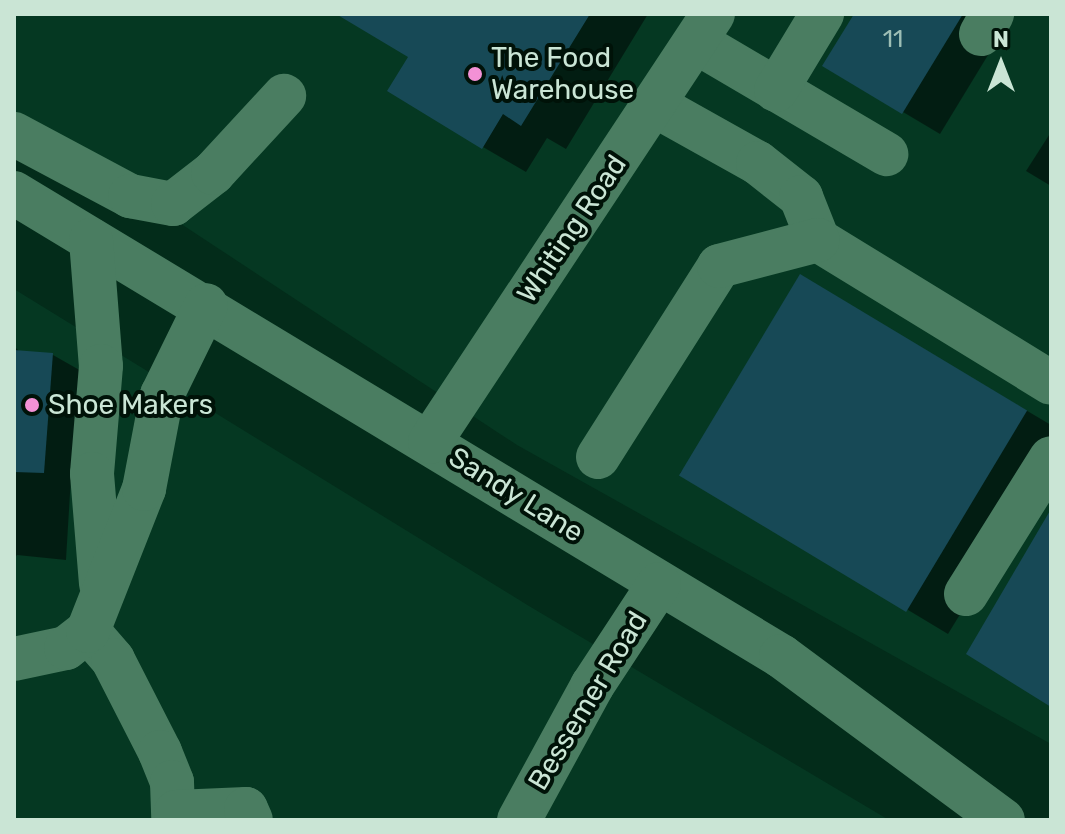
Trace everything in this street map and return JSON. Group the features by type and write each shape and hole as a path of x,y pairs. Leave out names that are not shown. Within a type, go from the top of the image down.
{"street":[{"path":"776,90 822,14"},
{"path":"704,28 776,90 886,154"},
{"name":"Whiting Road","path":"430,442 656,106 704,28"},
{"path":"14,134 130,196 173,204 213,173 284,96"},
{"path":"656,106 758,163 801,197 818,240 1051,383"},
{"name":"Sandy Lane","path":"14,193 206,305 781,656 1003,820"},
{"path":"91,240 101,366 92,474 95,615 113,660 160,752 175,816 254,816"},
{"path":"598,457 719,266 818,240"},
{"path":"14,659 66,648 95,615 144,489 162,395 206,305"},
{"path":"966,594 1050,463"},
{"name":"Bessemer Road","path":"519,820 592,686 659,584"}],"shaded area":[{"path":"14,14 1051,14 1051,744 517,445 14,114"},
{"path":"14,289 529,606 889,820 14,820"}],"building":[{"name":"The Food Warehouse","path":"336,14 590,14 521,126 503,114 482,149 387,91 408,57"},
{"path":"854,14 963,14 902,114 822,66"},
{"path":"800,274 1027,410 906,612 679,475"},
{"name":"Shoe Makers","path":"14,350 53,353 44,473 14,472"},
{"path":"1051,509 1051,707 966,654"}],"place":[{"name":"The Food Warehouse","path":"475,74"},
{"name":"Shoe Makers","path":"32,405"}]}
